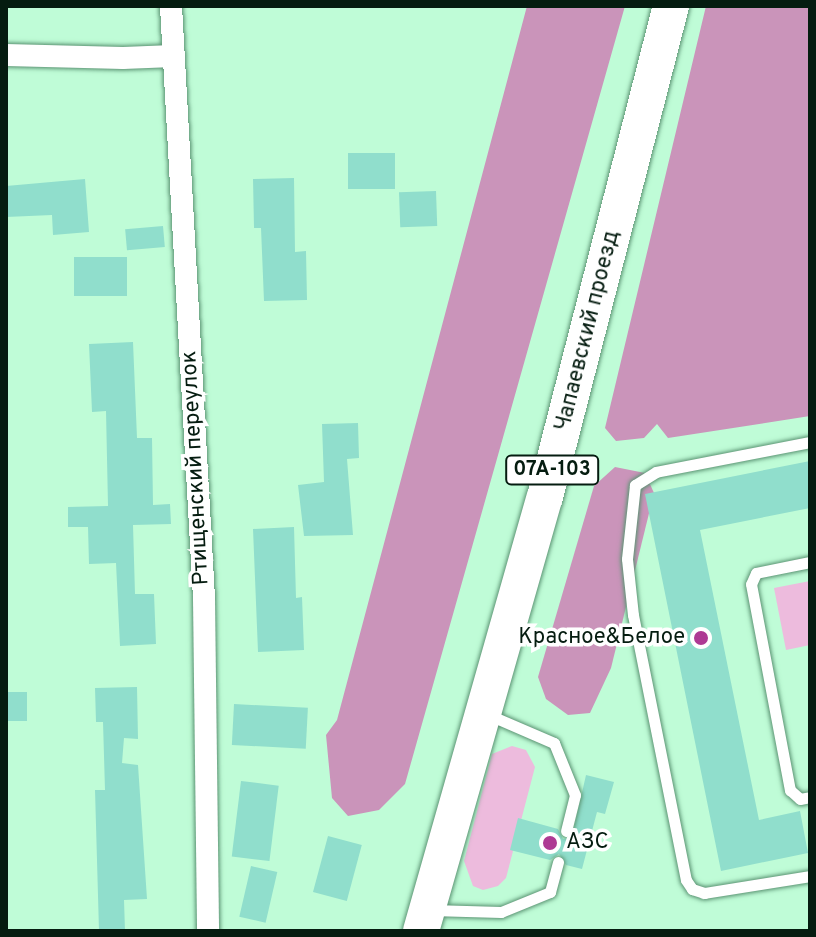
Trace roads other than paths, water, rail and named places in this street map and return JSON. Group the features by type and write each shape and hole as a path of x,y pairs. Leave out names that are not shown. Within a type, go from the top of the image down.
{"main road":[{"name":"Чапаевский проезд","path":"424,920 481,712 545,497 671,6"}],"street":[{"name":"Ртищенский переулок","path":"171,6 204,598 208,931"},
{"path":"6,55 173,56"}],"lane":[{"path":"810,442 656,472 635,485 627,559 633,615 686,880 692,889 704,893 810,876"},
{"path":"810,562 756,573 751,584 790,790 800,799 810,797"},
{"path":"481,712 554,743 575,795 566,831"},
{"path":"424,920 501,912 550,892 558,862"}],"place":[{"name":"Красное&Белое","path":"701,638"},
{"name":"АЗС","path":"550,843"}]}
